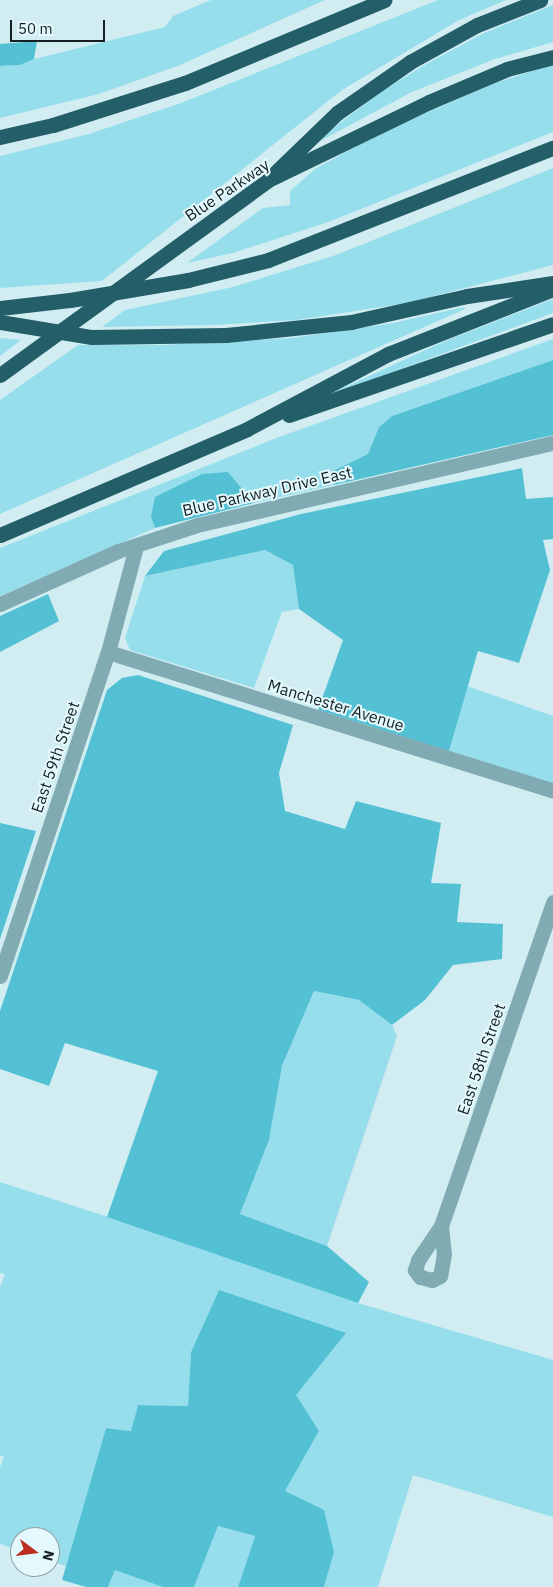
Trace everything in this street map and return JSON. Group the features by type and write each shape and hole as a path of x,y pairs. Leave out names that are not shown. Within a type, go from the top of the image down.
{"highway":[{"path":"0,137 53,125 185,82 384,0"},
{"path":"268,180 337,113 410,62 478,25 540,0"},
{"name":"Blue Parkway","path":"0,375 268,180 429,102 507,69 553,56"},
{"path":"0,308 70,300 188,280 268,260 553,148"},
{"path":"0,322 92,338 226,335 351,322 467,296 553,283"},
{"path":"247,429 388,354 553,289"},
{"path":"0,535 247,429 553,324"}],"street":[{"name":"Blue Parkway Drive East","path":"0,604 101,558 136,548 144,542 197,525 553,443"},
{"name":"East 59th Street","path":"0,976 108,652 136,548"},
{"name":"Manchester Avenue","path":"108,652 553,791"},
{"name":"East 58th Street","path":"442,1226 553,902"}],"shaded area":[{"path":"211,0 325,0 180,65 99,94 0,118 0,66 20,65 34,59 165,27 173,16"},
{"path":"438,0 506,0 459,20 342,90 102,281 0,288 0,156 89,134 181,103"},
{"path":"553,5 553,42 495,59 412,92 320,141 319,139 382,91 428,63 484,33"},
{"path":"37,41 34,59 20,65 0,66 0,44"},
{"path":"553,64 553,132 331,221 233,253 187,263 263,208 290,205 290,191 315,169 384,131 493,84"},
{"path":"553,168 553,265 407,303 297,320 215,325 102,327 125,310 233,287 336,255"},
{"path":"553,299 553,313 317,400 443,342"},
{"path":"464,307 465,309 0,514 0,400 78,345 163,345 292,338 393,323"},
{"path":"0,338 21,340 0,356"},
{"path":"553,339 553,360 392,416 379,427 368,454 332,472 334,485 254,503 228,472 151,517 155,528 0,596 0,548 279,437"},
{"path":"553,360 553,435 334,485 331,472 368,454 379,427 392,416"},
{"path":"522,468 526,499 553,497 553,539 543,540 550,570 519,663 478,651 449,751 318,710 343,640 299,609 293,565 265,550 145,576 164,551 301,514"},
{"path":"228,472 254,503 155,528 151,517 155,497 202,474"},
{"path":"265,550 293,565 299,609 282,612 254,688 130,650 125,638 145,576"},
{"path":"48,594 59,621 0,652 0,616"},
{"path":"138,675 293,725 279,773 285,811 345,829 356,801 441,823 431,883 461,884 457,922 503,924 502,959 453,965 425,1000 392,1025 359,1000 314,991 282,1066 269,1140 240,1214 327,1246 369,1282 358,1303 107,1217 158,1071 65,1043 49,1086 0,1069 0,1011 107,690 122,678"},
{"path":"467,686 553,716 553,784 449,751"},
{"path":"0,823 36,831 0,939"},
{"path":"314,991 359,1000 392,1025 397,1036 327,1246 240,1214 269,1140 282,1066"},
{"path":"0,1182 223,1254 358,1303 553,1360 553,1517 413,1475 378,1587 324,1587 334,1552 285,1491 319,1431 219,1290 191,1352 188,1406 138,1405 131,1431 106,1428 66,1566 60,1564 60,1527 10,1527 10,1548 0,1544 0,1467 4,1457 0,1455 0,1287 5,1274 0,1273"},
{"path":"219,1290 346,1333 296,1395 319,1431 285,1491 324,1510 334,1552 324,1587 238,1587 255,1536 218,1526 194,1587 163,1587 115,1570 108,1587 86,1587 62,1580 106,1428 131,1431 138,1405 188,1406 191,1352"},
{"path":"218,1526 255,1536 238,1587 194,1587"},
{"path":"115,1569 163,1587 108,1587"}]}
